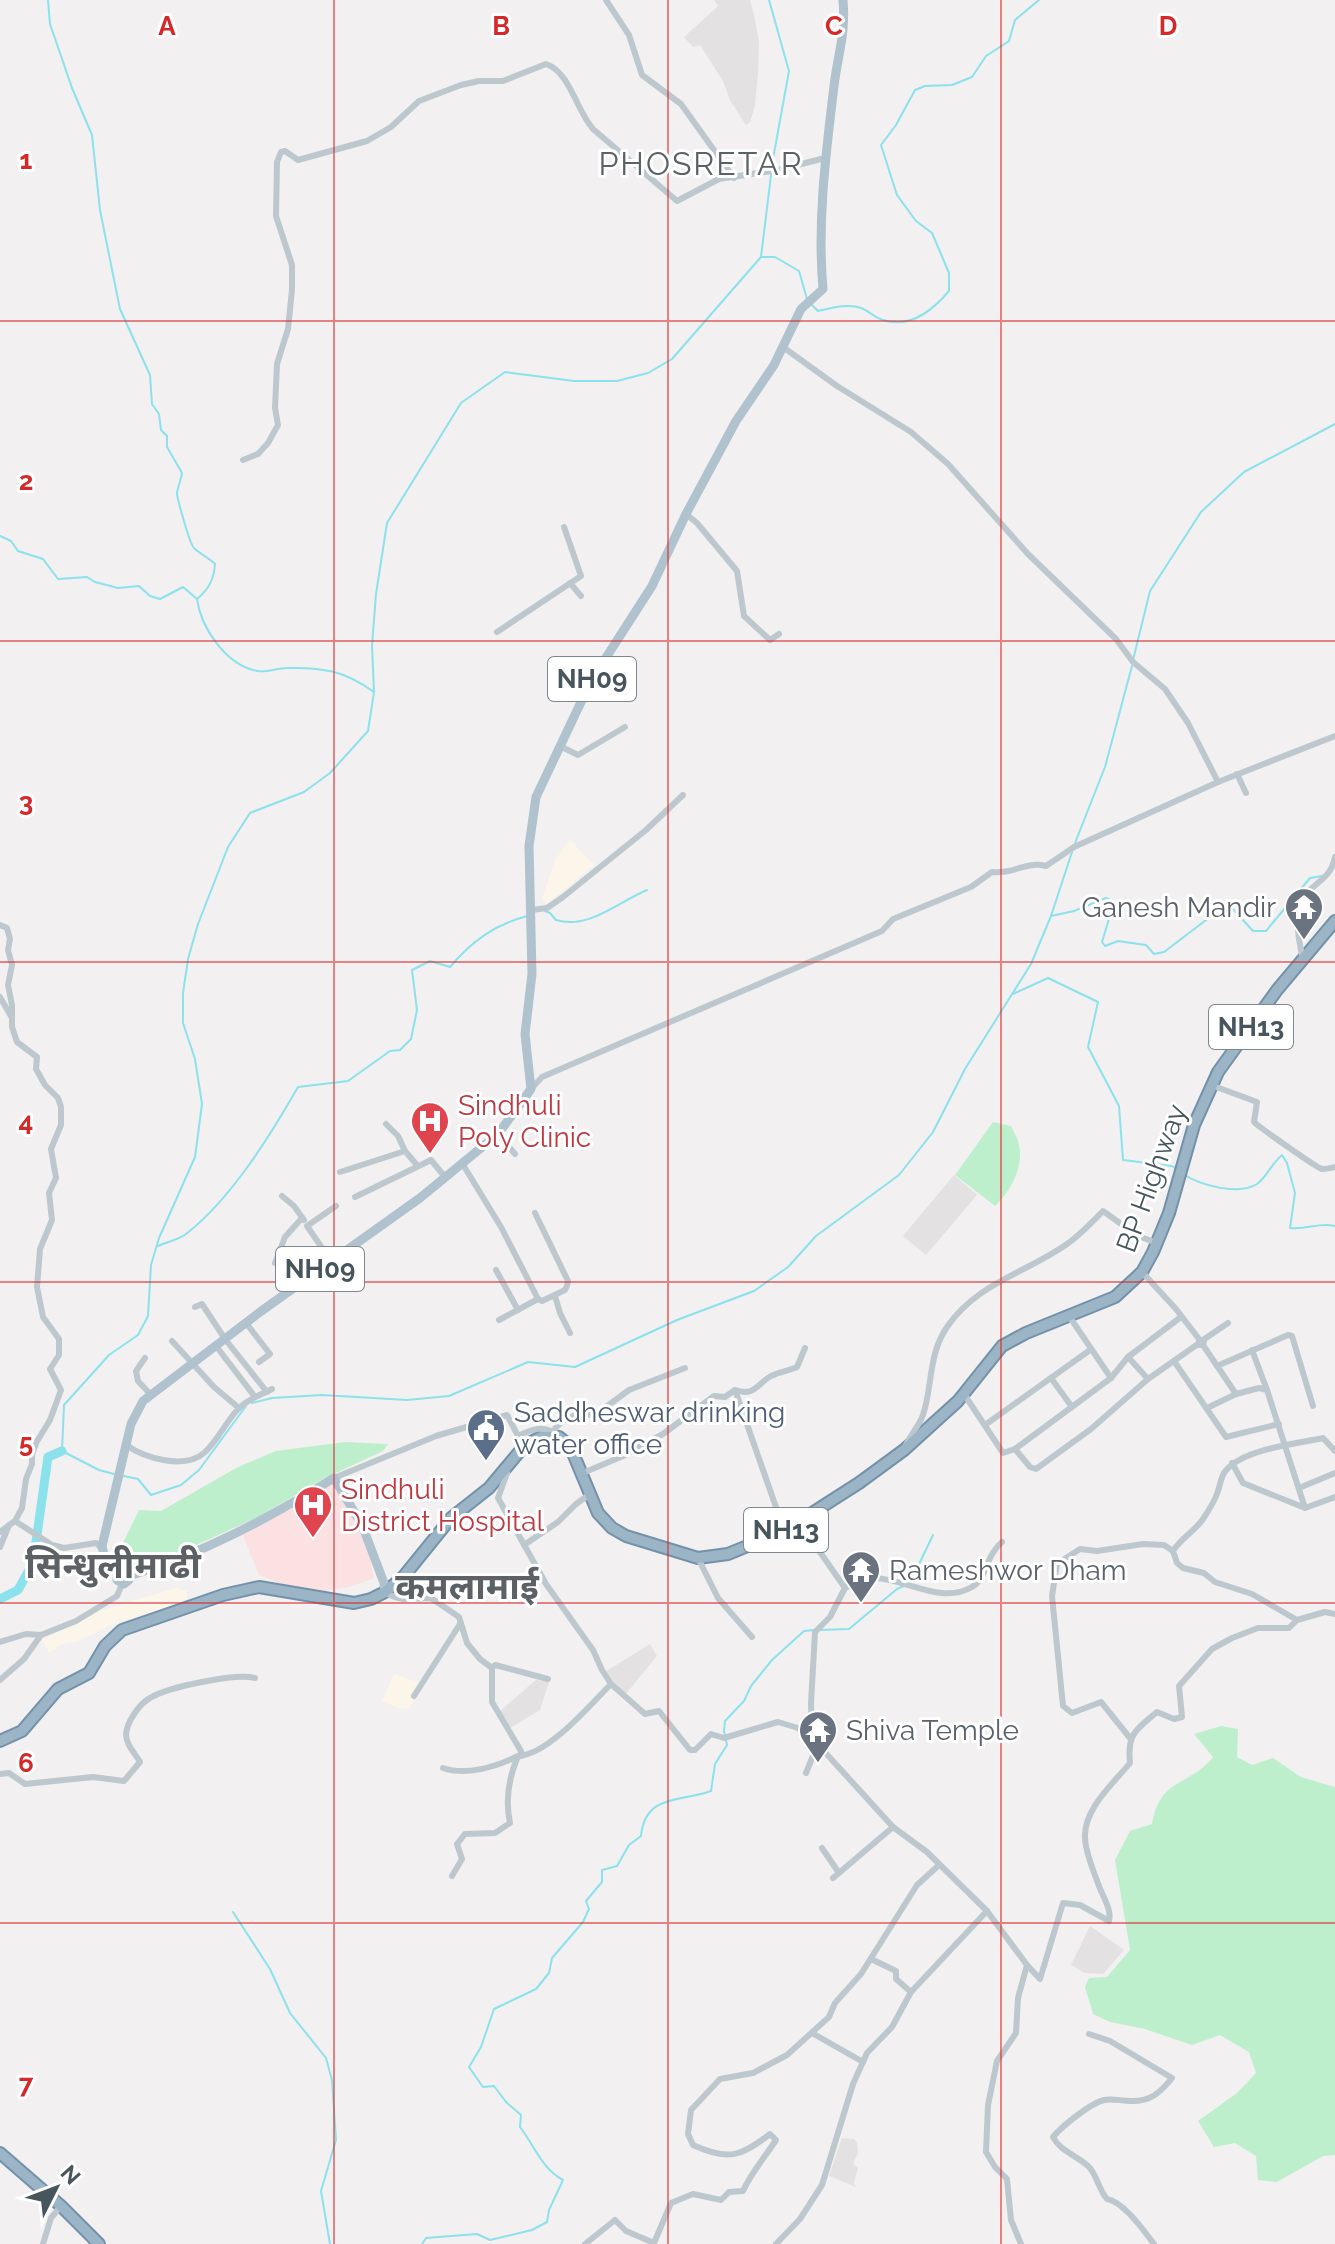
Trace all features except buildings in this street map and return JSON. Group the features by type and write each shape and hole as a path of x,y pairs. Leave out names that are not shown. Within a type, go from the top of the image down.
{"highway":[{"name":"BP Highway","path":"556,1434 570,1446 598,1513 616,1531 698,1558 728,1554 784,1531 859,1483 904,1450 964,1394 1002,1346 1115,1297 1142,1272 1157,1243 1175,1193 1187,1145 1218,1072 1269,1001 1335,921"},
{"path":"0,1741 22,1731 58,1689 89,1673 105,1646 122,1630 234,1592 259,1587 354,1603 385,1592 404,1576 451,1518 489,1488 532,1439 556,1434"},
{"path":"0,2153 99,2244"}],"main road":[{"name":"NH09","path":"102,1549 131,1424 143,1401 445,1177 498,1134 531,1089 525,1034 532,974 529,846 536,797 591,681 652,586 736,421 783,347 801,309 823,289 820,260 825,158 845,24 843,0"},
{"path":"102,1549 106,1564 123,1578 166,1565 242,1530 334,1478 362,1525 385,1592"}],"street":[{"path":"606,0 629,35 642,75 681,104 734,178"},
{"path":"243,460 258,454 278,425 275,408 277,364 288,329 292,290 292,265 276,216 277,162 281,152 285,151 298,160 354,145 391,127 419,101 461,85 503,81 546,64 552,65 563,75 586,122 677,201 719,179 778,170 825,158"},
{"path":"783,347 837,386 911,432 948,464 1028,554 1116,639 1133,662 1165,689 1188,723 1218,782"},
{"path":"686,514 737,571 744,616 770,640 779,634"},
{"path":"497,632 581,576 564,527"},
{"path":"570,583 581,596"},
{"path":"560,746 578,755 625,727"},
{"path":"531,1089 542,1077 882,931 893,919 971,887 992,872 1010,873 1033,863 1046,866 1074,847 1218,782 1335,736"},
{"path":"1237,774 1246,793"},
{"path":"532,910 547,908 571,892 683,795"},
{"path":"1303,959 1296,929 1305,895 1332,870 1335,857"},
{"path":"0,925 7,928 10,939 8,950 12,965 8,985 12,1027 17,1042 37,1057 36,1069 45,1085 58,1098 61,1118 51,1149 56,1178 49,1193 52,1220 40,1249 37,1287 43,1317 59,1339 59,1355 50,1369 61,1390 32,1455 22,1508 0,1547"},
{"path":"0,997 12,1018"},
{"path":"1211,1085 1257,1102 1254,1122 1259,1127 1278,1137 1312,1164 1323,1169 1335,1167"},
{"path":"386,1124 417,1165"},
{"path":"498,1134 515,1154"},
{"path":"340,1172 405,1151"},
{"path":"355,1197 431,1160 445,1177"},
{"path":"462,1163 501,1227 538,1299"},
{"path":"282,1196 294,1206 331,1261"},
{"path":"307,1226 336,1206"},
{"path":"904,1450 909,1436 922,1418 931,1380 933,1354 948,1327 987,1287 1068,1244 1103,1211 1138,1236 1157,1243"},
{"path":"499,1320 538,1299 542,1301 565,1290 568,1281 535,1213"},
{"path":"275,1263 285,1237 302,1218"},
{"path":"496,1270 518,1310"},
{"path":"1142,1272 1201,1342 1236,1394"},
{"path":"555,1296 570,1333"},
{"path":"195,1307 202,1304 220,1342 255,1397"},
{"path":"1069,1316 1111,1378"},
{"path":"964,1394 1003,1453 1015,1449 1111,1378 1128,1357 1181,1317"},
{"path":"246,1323 270,1354 259,1362"},
{"path":"1015,1449 1030,1467 1036,1469 1091,1429 1148,1379 1228,1323"},
{"path":"1217,1366 1288,1335 1292,1336 1313,1406"},
{"path":"172,1341 239,1408"},
{"path":"125,1450 179,1461 195,1458 204,1453 239,1408 270,1390 220,1342"},
{"path":"735,1390 743,1393 755,1391 773,1375 797,1367 805,1348"},
{"path":"985,1425 1090,1350"},
{"path":"1252,1350 1305,1508"},
{"path":"1128,1357 1148,1379"},
{"path":"145,1358 136,1371 138,1381 151,1395"},
{"path":"1174,1361 1226,1437 1279,1424"},
{"path":"334,1478 436,1436 507,1415 518,1436 541,1428 556,1434 560,1422 577,1413 595,1415 629,1390 685,1368"},
{"path":"244,1383 254,1376"},
{"path":"1051,1378 1072,1407"},
{"path":"1207,1408 1236,1394 1259,1388 1267,1390"},
{"path":"583,1473 663,1434 714,1396 725,1397 735,1390"},
{"path":"735,1390 784,1531"},
{"path":"1173,1551 1197,1527 1217,1493 1222,1476 1232,1463 1285,1443 1323,1438 1335,1451"},
{"path":"511,1462 498,1498 546,1584 593,1650 611,1684 645,1714 659,1711 690,1750 695,1750 711,1734 724,1738 778,1722 798,1728 812,1738 893,1827 987,1911 1040,1979 1063,1903 1080,1905 1109,1921 1111,1915 1084,1837 1097,1803 1130,1763 1128,1747 1131,1733 1157,1712 1174,1719 1182,1717 1179,1686 1212,1649 1258,1628 1289,1628 1297,1620 1325,1612 1335,1614"},
{"path":"1232,1463 1243,1483 1305,1508 1335,1497"},
{"path":"1299,1488 1335,1473"},
{"path":"524,1545 558,1522 590,1494"},
{"path":"798,1521 845,1588"},
{"path":"0,1532 15,1523"},
{"path":"15,1523 52,1545 64,1548 96,1543 102,1549"},
{"path":"753,1524 758,1543"},
{"path":"812,1738 815,1632 830,1617 845,1588 872,1577 943,1594 963,1591 979,1581 988,1558 1002,1542"},
{"path":"1130,1738 1101,1702 1072,1713 1063,1706 1052,1596 1057,1564 1080,1549 1097,1551 1143,1544 1164,1545 1173,1551 1177,1563 1183,1568 1204,1573 1215,1582 1252,1594 1297,1620"},
{"path":"698,1558 718,1598 752,1637"},
{"path":"0,1642 26,1634 41,1635 100,1608 117,1596 123,1578"},
{"path":"385,1592 394,1599 410,1601 431,1598 459,1617 467,1643 492,1668"},
{"path":"414,1696 460,1624"},
{"path":"0,1680 24,1659 41,1635"},
{"path":"492,1668 495,1665 504,1666 548,1679"},
{"path":"452,1876 462,1859 457,1844 465,1834 495,1833 510,1823 507,1810 510,1774 521,1751 492,1702 492,1668"},
{"path":"0,1774 9,1773 25,1784 93,1777 124,1781 140,1762 128,1744 126,1734 129,1722 146,1699 166,1690 235,1677 255,1678"},
{"path":"443,1768 468,1771 528,1756 571,1723 611,1684"},
{"path":"806,1773 817,1746"},
{"path":"822,1848 836,1875 893,1827"},
{"path":"585,2244 615,2220 626,2231 654,2243 671,2203 693,2194 721,2200 729,2192 743,2191 776,2140 770,2134 749,2150 726,2157 710,2153 693,2145 688,2134 691,2110 720,2079 753,2073 787,2055 829,2017 835,2003 871,1959 917,1885 939,1865"},
{"path":"776,2244 800,2219 822,2185 853,2084 867,2053 892,2027 911,1992 987,1911"},
{"path":"871,1959 896,1971 896,1979 911,1992"},
{"path":"1021,2244 1011,2220 1007,2179 986,2152 988,2105 997,2061 1016,2033 1018,1998 1027,1965"},
{"path":"812,2033 863,2062"},
{"path":"1089,2034 1110,2041 1172,2078 1156,2097 1131,2101 1108,2098 1099,2102 1053,2137 1057,2146 1089,2167 1103,2195 1140,2224 1154,2244"},
{"path":"43,2244 51,2218 61,2206"}],"shaded area":[{"path":"714,0 750,0 754,15 759,42 758,73 755,106 746,125 700,45 693,47 684,37 718,6"},
{"path":"570,839 594,865 547,904 542,899 555,860"},
{"path":"954,1175 977,1195 926,1255 903,1236"},
{"name":"Sindhuli District Hospital","path":"335,1483 354,1518 374,1578 349,1587 304,1594 259,1575 242,1533"},
{"path":"176,1588 187,1591 187,1599 156,1611 157,1615 147,1618 146,1614 118,1622 78,1641 62,1644 49,1653 42,1640 103,1610"},
{"path":"650,1644 657,1656 625,1695 605,1672"},
{"path":"394,1674 423,1684 409,1708 400,1709 382,1701"},
{"path":"536,1680 549,1682 540,1710 510,1728 500,1711"},
{"path":"1090,1926 1124,1950 1103,1974 1085,1973 1071,1965"},
{"path":"842,2138 854,2139 857,2143 858,2153 853,2164 858,2168 854,2183 856,2187 829,2176"}],"green space":[{"path":"993,1122 1011,1126 1020,1153 1014,1178 995,1206 955,1175"},
{"path":"345,1442 388,1444 383,1451 325,1478 256,1518 185,1550 144,1565 134,1564 127,1558 122,1545 139,1510 161,1511 238,1467 276,1451"},
{"path":"1221,1726 1238,1729 1237,1757 1252,1765 1273,1758 1301,1777 1335,1787 1335,2155 1323,2156 1277,2182 1258,2180 1256,2156 1235,2143 1214,2147 1198,2121 1237,2093 1256,2073 1249,2052 1220,2035 1192,2045 1145,2029 1110,2022 1093,2014 1085,1987 1089,1978 1107,1977 1130,1950 1115,1860 1130,1831 1152,1824 1156,1809 1168,1790 1204,1767 1213,1757 1194,1734"}],"waterway":[{"path":"48,0 50,24 92,135 100,210 120,309 150,375 152,404 159,414 161,430 167,436 167,447 182,473 177,493 190,539 194,548 215,564 210,583 197,599"},
{"path":"761,257 773,159 789,71 769,0"},
{"path":"811,304 818,311 851,306 864,309 883,320 902,322 928,311 949,291 949,273 932,233 916,221 897,195 881,145 915,90 925,86 952,85 972,77 986,56 1009,41 1015,20 1039,0"},
{"path":"114,1474 99,1470 62,1451 64,1405 109,1355 138,1335 148,1316 151,1265 159,1238 195,1157 202,1104 195,1059 183,1023 183,993 198,924 228,847 250,813 304,792 330,773 368,731 374,692 372,646 376,594 387,523 461,403 505,372 574,381 617,381 648,373 672,359 761,257"},
{"path":"762,257 775,257 799,271 807,299"},
{"path":"1133,660 1150,591 1201,512 1244,472 1335,424"},
{"path":"0,536 11,541 18,551 43,559 58,579 87,577 118,588 139,586 150,596 160,599 183,587 197,599 204,622 217,644 246,667 260,671 287,668 323,670 353,679 374,692"},
{"path":"1075,843 1105,767 1132,666"},
{"path":"252,1403 272,1398 322,1395 407,1400 449,1396 528,1362 575,1367 677,1320 754,1291 788,1267 816,1236 899,1175 933,1132 965,1069 1031,964 1072,852"},
{"path":"1051,916 1074,911 1106,898 1114,902 1102,942 1105,946 1118,941 1146,945 1154,954 1164,952 1214,914 1232,908 1253,931 1266,931 1310,878 1322,876"},
{"path":"545,911 556,920 580,921 647,890"},
{"path":"158,1246 186,1234 219,1203 262,1146 298,1087 348,1081 390,1051 400,1050 411,1039 417,1010 412,970 430,961 450,967 484,935 527,916"},
{"path":"1013,994 1048,978 1098,1002 1088,1047 1119,1106 1123,1160 1172,1166 1178,1170"},
{"path":"1183,1174 1219,1188 1240,1189 1257,1184 1282,1155 1295,1193 1290,1228 1335,1226"},
{"path":"124,1476 138,1479 151,1495 181,1485 199,1470 246,1406"},
{"path":"0,1599 18,1590 33,1563 48,1457 62,1451"},
{"path":"820,1630 849,1629 897,1589 910,1583 933,1535"},
{"path":"422,2244 426,2238 477,2234 490,2240 532,2230 547,2222 549,2210 563,2180 544,2163 520,2127 521,2115 494,2086 483,2087 469,2067 481,2047 494,2009 536,1989 549,1973 552,1958 583,1922 589,1909 586,1901 602,1882 602,1870 617,1866 629,1845 641,1836 649,1813 666,1802 711,1791 715,1764 727,1745 725,1721 744,1701 751,1686 772,1660 804,1631 814,1630"},
{"path":"233,1912 270,1969 290,2013 326,2058 332,2080 336,2140 321,2191 330,2244"}],"place":[{"name":"Ganesh Mandir","path":"1304,941"},
{"name":"Sindhuli Poly Clinic","path":"430,1155"},
{"name":"Saddheswar drinking water office","path":"486,1462"},
{"name":"Sindhuli District Hospital","path":"313,1539"},
{"name":"Rameshwor Dham","path":"861,1604"},
{"name":"Shiva Temple","path":"818,1764"}],"district":[{"name":"PHOSRETAR","path":"701,164"},
{"name":"सिन्धुलीमाढी","path":"113,1565"},
{"name":"कमलामाई","path":"467,1586"}]}
